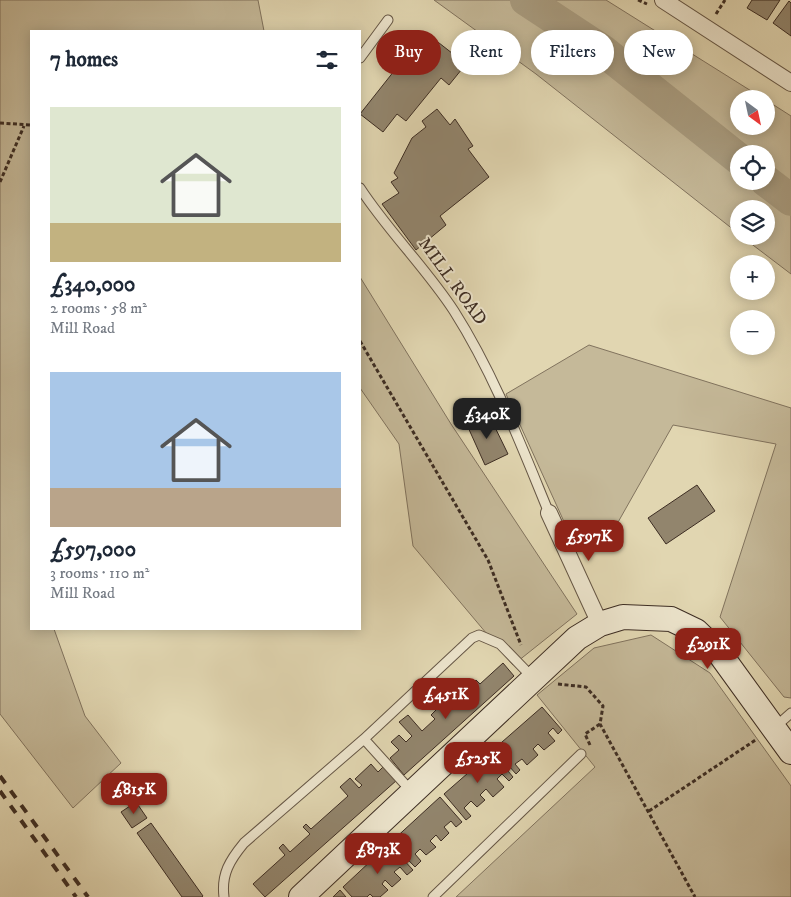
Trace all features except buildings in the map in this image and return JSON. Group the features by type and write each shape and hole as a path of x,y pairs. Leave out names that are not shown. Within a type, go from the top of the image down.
{"main road":[{"path":"301,897 577,638 600,624 623,616 671,619 696,631 782,721 791,752"}],"street":[{"path":"663,0 791,82"},
{"name":"MILL ROAD","path":"549,513 600,624"}],"lane":[{"path":"361,57 388,20"},
{"name":"MILL ROAD","path":"361,189 453,310 472,340 511,421 549,513"},
{"path":"224,897 222,886 229,861 244,843 364,739 472,638 479,635 500,644 534,678"},
{"path":"364,739 412,792"},
{"path":"433,897 581,754"}],"path":[{"path":"0,123 30,125"},
{"path":"0,182 24,126"},
{"path":"361,343 488,560 534,678 555,684 586,687 603,706 600,724 695,897"},
{"path":"649,811 782,721"},
{"path":"581,754 590,744 585,734 600,724"}],"shaded area":[{"path":"0,0 258,0 264,30 30,30 30,630 54,630 85,716 121,763 73,808 0,714"},
{"path":"434,0 606,0 654,30 624,30 624,75 693,75 693,55 750,90 730,90 730,135 775,135 775,106 791,116 791,274 775,262 775,255 766,255 753,245 775,245 775,200 730,200 730,227 537,75 614,75 614,30 531,30 531,70 521,63 521,30 475,30"},
{"path":"361,279 451,424 577,614 513,665 413,546 399,444 361,389"},
{"path":"589,345 791,408 791,698 784,697 720,617 776,444 673,425 617,524 576,548 506,394"},
{"path":"651,635 710,673 791,786 791,897 456,897 595,767 537,695 594,648"}],"waterway":[{"path":"526,0 602,50 730,152"},
{"path":"775,188 791,200"}],"railway":[{"path":"0,776 88,897"},
{"path":"0,791 76,897"}]}
